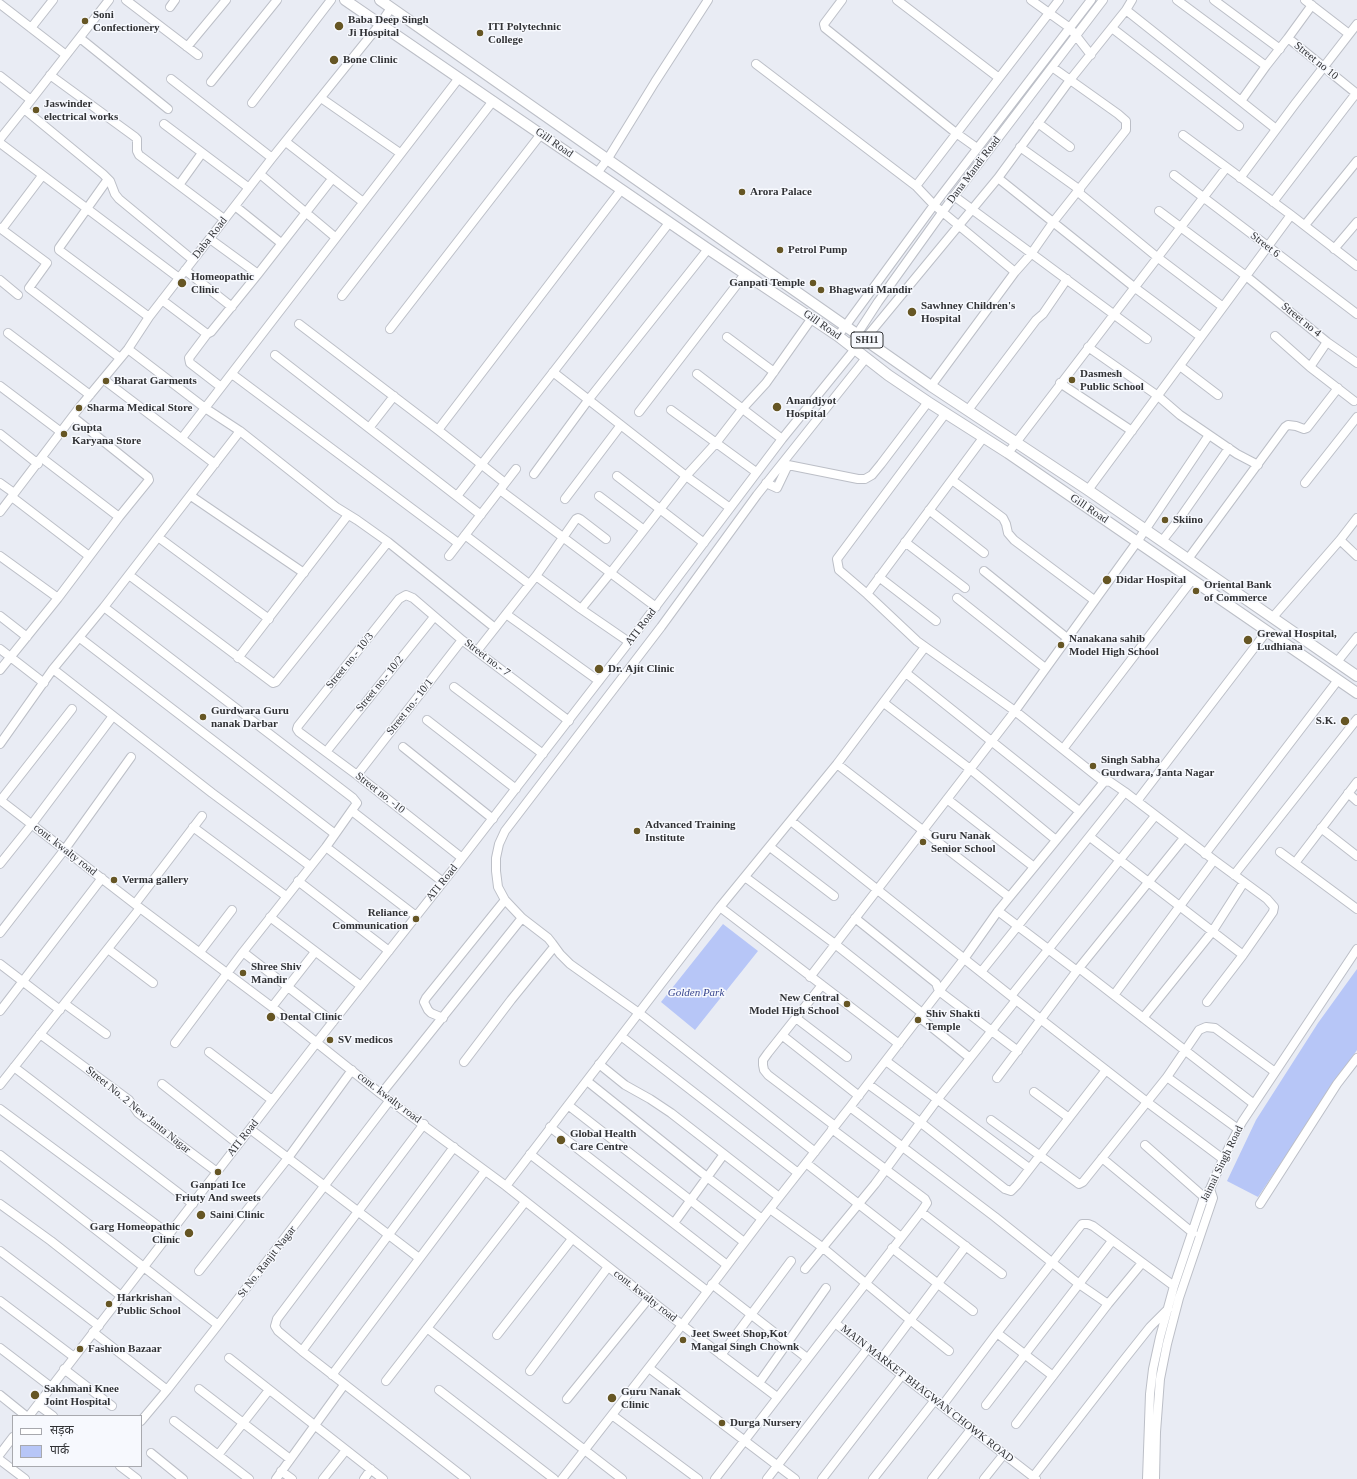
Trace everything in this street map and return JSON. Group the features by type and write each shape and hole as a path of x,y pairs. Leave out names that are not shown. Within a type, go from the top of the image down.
{"main road":[{"name":"Gill Road","path":"345,0 669,223 812,318 945,414 1008,453 1357,693"},
{"name":"Gill Road","path":"380,0 931,386 1088,490 1357,676"}],"street":[{"path":"30,28 53,0"},
{"path":"109,0 0,138 42,176 179,278"},
{"path":"126,0 198,55"},
{"path":"170,7 175,0"},
{"path":"187,47 226,0"},
{"path":"211,82 277,0"},
{"path":"252,103 331,0"},
{"path":"597,173 607,160 708,0"},
{"path":"842,0 824,24 825,28 956,133 977,148"},
{"path":"897,0 999,78"},
{"path":"1031,0 1070,28 1091,55"},
{"path":"916,186 1059,0"},
{"path":"838,336 934,205 1091,0"},
{"name":"Dana Mandi Road","path":"853,347 862,337 878,302 954,196 1103,0"},
{"path":"862,337 998,178 1070,80 1126,10 1132,0"},
{"path":"1177,0 1266,66"},
{"path":"1214,0 1280,49"},
{"path":"1308,3 1349,34"},
{"name":"Street no 10","path":"1308,3 1288,38 1357,94"},
{"path":"0,4 66,55"},
{"name":"Daba Road","path":"0,512 40,461 60,432 128,349 149,317 185,270 272,158 380,24 391,8"},
{"path":"1126,10 1276,129"},
{"path":"1240,178 1357,24"},
{"path":"1112,28 1239,126"},
{"path":"80,38 168,109"},
{"path":"1241,101 1288,38"},
{"path":"756,64 916,186 934,205 1015,272"},
{"path":"931,386 1015,272 1031,254 1054,221 1126,130 1126,121 1118,114 1052,67"},
{"path":"50,75 135,137 137,139 136,151 139,155 224,220"},
{"path":"0,76 31,100"},
{"path":"182,438 459,78"},
{"path":"171,79 272,158"},
{"path":"1273,202 1357,94"},
{"path":"321,98 400,153"},
{"path":"342,296 493,101"},
{"path":"24,109 108,178 115,194 119,199 193,260"},
{"path":"1038,123 1070,146"},
{"path":"164,124 249,188"},
{"path":"390,329 541,134"},
{"path":"1183,135 1305,225 1357,266"},
{"path":"286,142 363,202"},
{"path":"1020,147 1080,190 1078,192 1157,257 1223,307"},
{"path":"178,185 202,153"},
{"path":"1305,225 1357,161"},
{"path":"1008,453 1060,382 1226,168"},
{"path":"260,174 335,238"},
{"name":"Street 6","path":"1174,175 1357,314"},
{"path":"42,176 1,229 47,263 29,288 120,358"},
{"path":"108,178 59,250 149,317"},
{"path":"998,178 1054,221 1134,287 1201,337"},
{"path":"221,387 190,363 189,360 208,334 232,307 332,179"},
{"path":"438,430 621,190"},
{"path":"954,196 1147,339"},
{"path":"235,206 281,243"},
{"name":"Street no 4","path":"1160,211 1246,276 1327,342 1357,363"},
{"path":"1088,490 1291,215"},
{"path":"1334,249 1357,222"},
{"path":"457,496 669,223"},
{"path":"210,239 258,274"},
{"path":"534,474 589,400 708,249"},
{"path":"185,270 232,307"},
{"path":"640,412 746,274"},
{"path":"968,410 1067,279"},
{"path":"0,280 18,294"},
{"path":"162,300 208,334"},
{"path":"581,609 686,476 716,443 742,409 766,383 812,318"},
{"path":"299,324 481,464 502,486 562,538 611,572 656,607"},
{"path":"8,333 90,395"},
{"path":"1275,336 1356,402"},
{"path":"727,337 774,372"},
{"path":"1310,366 1327,342"},
{"name":"ATI Road","path":"29,1415 317,1042 444,882 630,642 756,472 853,347"},
{"path":"1088,347 1158,396 1180,415 1229,448 1258,465"},
{"path":"128,349 206,408 240,431 336,508 388,542 495,628"},
{"path":"275,355 481,515"},
{"path":"815,1152 639,1013 570,964 554,947 548,938 522,918 505,900 498,888 496,872 497,849 501,838 662,627 766,483 866,358"},
{"path":"1180,366 1218,395"},
{"path":"553,372 686,476 730,508"},
{"path":"232,374 458,543"},
{"path":"697,374 782,439"},
{"path":"103,380 215,464"},
{"path":"1060,382 1132,431"},
{"path":"0,386 60,432"},
{"path":"1188,559 1285,427 1288,425 1304,429 1307,428 1338,388"},
{"path":"369,428 394,396"},
{"path":"766,483 777,488 788,465 858,479 866,479 881,464 928,402"},
{"path":"671,410 756,472"},
{"path":"945,414 837,559 839,570 925,648 1015,711 1104,782 1109,781 1126,792 1205,854 1267,899 1274,907 1273,912 1243,955 1207,1002"},
{"path":"1305,483 1357,417"},
{"path":"0,670 58,598 149,480 148,477 73,418"},
{"path":"565,498 621,424"},
{"path":"0,744 53,669 80,638 240,431"},
{"path":"0,434 119,517"},
{"path":"810,977 1015,711 1136,542 1209,435"},
{"path":"867,594 983,438"},
{"path":"1162,541 1229,448"},
{"path":"449,556 516,469"},
{"path":"617,476 704,542"},
{"path":"952,480 1003,518 1008,533 1014,540 1094,600"},
{"path":"0,483 89,556"},
{"path":"191,496 304,574"},
{"path":"599,496 644,530"},
{"path":"929,510 984,553"},
{"path":"238,658 348,516"},
{"path":"477,651 536,576 562,538 578,518 606,539"},
{"path":"1273,617 1340,540 1357,518"},
{"path":"465,535 529,584"},
{"path":"158,537 269,619"},
{"path":"1340,540 1357,556"},
{"path":"129,575 238,658 272,683 275,683 388,542"},
{"path":"905,542 965,588"},
{"path":"0,556 58,598"},
{"path":"984,571 1067,638"},
{"path":"536,576 630,642"},
{"path":"879,577 936,621"},
{"path":"1064,750 1192,580"},
{"name":"Street no.- 7","path":"406,595 413,598 462,640 568,721"},
{"name":"Street no.- 10/3","path":"297,730 298,726 399,599 406,595"},
{"path":"956,598 1045,668"},
{"path":"104,607 353,798 357,803 326,847 286,896 175,1043"},
{"path":"506,614 599,681"},
{"path":"0,616 27,637"},
{"name":"Street no.- 10/2","path":"326,752 434,617"},
{"path":"1137,801 1267,631"},
{"path":"1337,662 1357,637"},
{"path":"80,638 335,834"},
{"name":"Street no.- 10/1","path":"357,775 462,640"},
{"path":"506,1186 720,907 837,764 925,648"},
{"path":"0,649 44,683"},
{"path":"53,669 212,793 310,866"},
{"path":"906,672 1080,811"},
{"path":"1205,854 1338,680"},
{"path":"454,687 543,754"},
{"path":"884,703 970,769 1056,840"},
{"path":"0,800 72,709"},
{"path":"0,864 113,716"},
{"path":"1234,875 1357,719"},
{"path":"427,720 516,789"},
{"name":"Street no. -10","path":"297,730 357,775 462,858"},
{"path":"403,748 493,819"},
{"path":"0,933 64,849 130,757"},
{"path":"837,764 1009,897"},
{"path":"562,1479 682,1326 744,1242 940,991 998,911 1104,782"},
{"path":"1295,863 1357,782"},
{"path":"980,972 1126,792"},
{"path":"1348,794 1357,801"},
{"path":"947,799 1034,867"},
{"name":"cont. kwalty road","path":"0,800 228,973 381,1094 424,1124 506,1186 649,1298 682,1326 777,1397"},
{"path":"352,810 444,882"},
{"path":"0,1085 108,949 202,816"},
{"path":"805,1269 859,1204 920,1122 991,1031 1048,949 1155,816"},
{"path":"791,821 1013,998 1223,1159"},
{"path":"193,827 286,896"},
{"path":"1321,828 1357,856"},
{"path":"1090,837 1243,955"},
{"path":"997,1078 1078,970 1184,838"},
{"path":"326,847 416,916"},
{"path":"770,847 834,896"},
{"path":"1280,852 1357,909"},
{"path":"1114,995 1214,860"},
{"path":"745,877 835,944 921,1015 970,1058"},
{"path":"0,1011 102,878"},
{"path":"298,881 389,951"},
{"path":"1143,1018 1212,932 1244,882"},
{"path":"443,1018 428,1010 424,1002 426,998 505,900"},
{"path":"720,907 898,1044"},
{"path":"200,952 232,910"},
{"path":"998,911 1048,949 1114,995 1254,1104"},
{"path":"270,917 361,986"},
{"path":"381,1094 522,918"},
{"path":"855,918 936,983 940,991 1018,1051"},
{"path":"464,1062 554,947"},
{"path":"108,949 153,983"},
{"name":"Jaimal Singh Road","path":"1147,1479 1150,1394 1155,1362 1174,1286 1204,1197 1210,1189 1238,1129 1357,949"},
{"path":"243,952 334,1022"},
{"path":"272,1007 315,952"},
{"path":"0,964 22,982 106,1034"},
{"path":"822,985 763,1060 764,1070 885,1169 927,1201 921,1212 864,1283 835,1323"},
{"path":"796,1018 847,1057"},
{"path":"991,1120 1079,1184 1083,1182 1168,1077 1199,1030 1206,1027 1215,1028 1275,1072"},
{"name":"Street No. 2 New Janta Nagar","path":"40,1034 129,1100 138,1113 217,1172"},
{"path":"621,1036 798,1173"},
{"path":"783,1036 859,1096"},
{"path":"209,1052 272,1100"},
{"path":"1260,1204 1337,1084 1357,1058"},
{"path":"886,1061 1029,1168"},
{"path":"599,1064 625,1085 671,1113 779,1197"},
{"path":"14,1067 193,1204"},
{"path":"200,1271 288,1158 352,1070"},
{"path":"868,1084 920,1122 1008,1191 1013,1190 1106,1070"},
{"path":"1168,1077 1238,1129"},
{"path":"587,1081 762,1219"},
{"path":"162,1084 238,1144"},
{"path":"1034,1092 1069,1118"},
{"name":"St No. Ranjit Nagar","path":"142,1420 167,1390 326,1186 390,1100"},
{"path":"568,1105 744,1242"},
{"path":"850,1107 902,1148 995,1217 1079,1284 1108,1304"},
{"path":"0,1109 169,1234"},
{"path":"424,1124 277,1319 276,1326 278,1331 302,1351 466,1479"},
{"path":"550,1127 727,1265"},
{"path":"250,1129 419,1258"},
{"path":"1145,1145 1204,1197"},
{"path":"302,1351 454,1147"},
{"path":"530,1154 807,1358"},
{"path":"674,1223 724,1154"},
{"path":"0,1155 218,1325"},
{"path":"1102,1158 1193,1233"},
{"path":"806,1163 901,1237"},
{"path":"332,1374 485,1171"},
{"path":"1156,1479 1156,1432 1160,1379 1165,1351 1178,1298 1213,1198 1210,1189"},
{"path":"386,1381 525,1202"},
{"path":"0,1204 56,1245 121,1296"},
{"path":"770,1209 822,1247 864,1283 949,1351"},
{"path":"921,1212 1002,1274"},
{"path":"942,1406 1082,1224 1088,1224 1174,1286"},
{"path":"497,1335 572,1239"},
{"path":"986,1405 1112,1241"},
{"path":"882,1358 966,1246"},
{"path":"892,1248 974,1311"},
{"path":"0,1251 98,1326"},
{"path":"721,1355 791,1261"},
{"path":"1016,1424 1108,1304 1142,1263"},
{"path":"530,1371 608,1267"},
{"path":"759,1383 826,1288"},
{"path":"567,1399 649,1298"},
{"path":"0,1301 74,1357"},
{"path":"1035,1478 1126,1356 1150,1327 1168,1309"},
{"name":"MAIN MARKET BHAGWAN CHOWK ROAD","path":"715,1479 835,1323 1035,1478"},
{"path":"427,1328 622,1479"},
{"path":"93,1332 167,1390"},
{"path":"997,1333 1053,1376"},
{"path":"0,1348 51,1387"},
{"path":"768,1479 868,1348"},
{"path":"228,1358 383,1479"},
{"path":"649,1368 795,1479"},
{"path":"64,1369 112,1406"},
{"path":"822,1479 902,1375"},
{"path":"276,1479 344,1384"},
{"path":"199,1389 290,1459"},
{"path":"218,1455 269,1390"},
{"path":"439,1390 554,1479"},
{"path":"0,1395 27,1415"},
{"path":"873,1479 935,1400"},
{"path":"38,1405 52,1415"},
{"path":"612,1415 698,1479"},
{"path":"174,1421 249,1479"},
{"path":"932,1479 972,1428"},
{"path":"1,1449 12,1438"},
{"path":"323,1479 346,1450"},
{"path":"151,1453 183,1479"},
{"path":"984,1479 1004,1454"},
{"path":"0,1460 25,1479"},
{"path":"121,1467 137,1479"},
{"path":"364,1479 371,1469"},
{"path":"282,1471 292,1479"}],"green space":[{"name":"Golden Park","path":"723,924 758,951 695,1030 661,1002"},
{"path":"1357,969 1357,1050 1258,1197 1227,1181 1256,1120 1318,1023"}],"place":[{"name":"Soni Confectionery","path":"85,21"},
{"name":"Baba Deep Singh Ji Hospital","path":"339,26"},
{"name":"ITI Polytechnic College","path":"480,33"},
{"name":"Bone Clinic","path":"334,60"},
{"name":"Jaswinder electrical works","path":"36,110"},
{"name":"Arora Palace","path":"742,192"},
{"name":"Petrol Pump","path":"780,250"},
{"name":"Homeopathic Clinic","path":"182,283"},
{"name":"Ganpati Temple","path":"813,283"},
{"name":"Bhagwati Mandir","path":"821,290"},
{"name":"Sawhney Children's Hospital","path":"912,312"},
{"name":"Dasmesh Public School","path":"1072,380"},
{"name":"Bharat Garments","path":"106,381"},
{"name":"Anandjyot Hospital","path":"777,407"},
{"name":"Sharma Medical Store","path":"79,408"},
{"name":"Gupta Karyana Store","path":"64,434"},
{"name":"Skiino","path":"1165,520"},
{"name":"Didar Hospital","path":"1107,580"},
{"name":"Oriental Bank of Commerce","path":"1196,591"},
{"name":"Grewal Hospital, Ludhiana","path":"1248,640"},
{"name":"Nanakana sahib Model High School","path":"1061,645"},
{"name":"Dr. Ajit Clinic","path":"599,669"},
{"name":"Gurdwara Guru nanak Darbar","path":"203,717"},
{"name":"S.K.","path":"1345,721"},
{"name":"Singh Sabha Gurdwara, Janta Nagar","path":"1093,766"},
{"name":"Advanced Training Institute","path":"637,831"},
{"name":"Guru Nanak Senior School","path":"923,842"},
{"name":"Verma gallery","path":"114,880"},
{"name":"Reliance Communication","path":"416,919"},
{"name":"Shree Shiv Mandir","path":"243,973"},
{"name":"New Central Model High School","path":"847,1004"},
{"name":"Dental Clinic","path":"271,1017"},
{"name":"Shiv Shakti Temple","path":"918,1020"},
{"name":"SV medicos","path":"330,1040"},
{"name":"Global Health Care Centre","path":"561,1140"},
{"name":"Ganpati Ice Friuty And sweets","path":"218,1172"},
{"name":"Saini Clinic","path":"201,1215"},
{"name":"Garg Homeopathic Clinic","path":"189,1233"},
{"name":"Harkrishan Public School","path":"109,1304"},
{"name":"Jeet Sweet Shop,Kot Mangal Singh Chownk","path":"683,1340"},
{"name":"Fashion Bazaar","path":"80,1349"},
{"name":"Sakhmani Knee Joint Hospital","path":"35,1395"},
{"name":"Guru Nanak Clinic","path":"612,1398"},
{"name":"Durga Nursery","path":"722,1423"}]}
